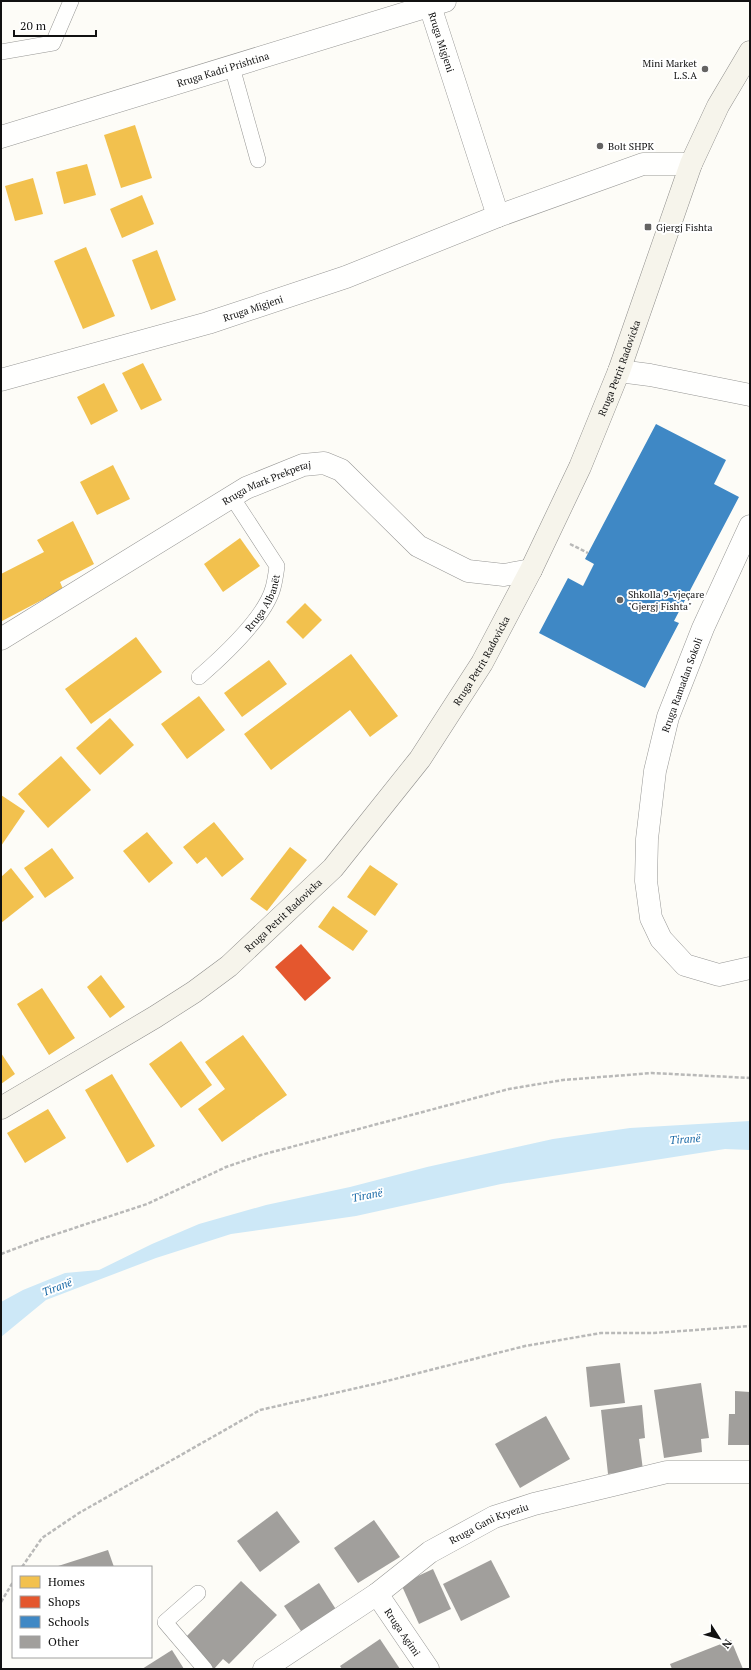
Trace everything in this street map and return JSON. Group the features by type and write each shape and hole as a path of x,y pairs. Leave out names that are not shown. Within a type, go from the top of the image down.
{"main road":[{"name":"Rruga Petrit Radovicka","path":"1,1108 194,992 229,966 333,868 420,759 482,663 531,570 580,466 619,371 691,164 718,106 750,52"}],"street":[{"name":"Rruga Kadri Prishtina","path":"1,137 438,4"},
{"name":"Rruga Migjeni","path":"438,4 498,216"},
{"name":"Rruga Migjeni","path":"1,380 215,321 346,277 498,216 643,164 691,164"},
{"path":"619,371 650,375 750,395"},
{"name":"Rruga Mark Prekperaj","path":"1,639 246,488 303,465 324,463 341,470 418,546 468,571 504,575 531,570"},
{"name":"Rruga Ramadan Sokoli","path":"750,526 703,628 668,717 655,771 647,839 646,881 651,918 660,939 685,965 719,975 750,968"},
{"name":"Rruga Gani Kryeziu","path":"264,1669 378,1594 430,1552 494,1517 528,1506 668,1472 750,1472"},
{"name":"Rruga Agimi","path":"378,1594 428,1669"}],"lane":[{"path":"1,52 53,43 71,1"},
{"path":"232,67 258,160"},
{"name":"Rruga Albanët","path":"199,677 225,654 263,609 273,589 277,566 232,497"},
{"path":"198,1593 165,1622 205,1669"}],"path":[{"path":"568,543 588,553"},
{"path":"1,1254 41,1239 147,1204 226,1167 261,1155 509,1089 563,1080 652,1073 750,1078"},
{"path":"23,1566 42,1538 79,1513 260,1410 379,1383 525,1346 601,1333 654,1333 750,1326"},
{"path":"1,1602 12,1584"}],"water":[{"name":"Tiranë","path":"750,1121 750,1150 725,1149 501,1184 356,1216 231,1234 156,1258 46,1300 1,1337 1,1302 23,1290 65,1273 99,1270 152,1244 199,1224 266,1205 350,1187 427,1167 553,1139 630,1128"}],"building: Homes":[{"path":"135,125 152,178 121,188 104,135"},
{"path":"87,164 96,195 64,204 56,172"},
{"path":"33,178 43,214 15,221 5,186"},
{"path":"142,195 154,224 122,238 110,209"},
{"path":"86,247 115,316 83,329 54,261"},
{"path":"157,250 176,300 151,310 132,260"},
{"path":"143,363 162,400 141,410 122,373"},
{"path":"104,383 118,411 91,425 77,397"},
{"path":"113,465 130,499 97,515 80,482"},
{"path":"73,521 94,564 60,582 63,589 2,621 1,574 44,552 37,540"},
{"path":"240,538 260,566 223,592 204,564"},
{"path":"305,603 322,620 303,639 286,622"},
{"path":"136,637 162,672 91,724 65,689"},
{"path":"351,654 398,716 370,737 350,710 271,770 244,734"},
{"path":"269,660 287,684 242,717 224,693"},
{"path":"199,696 225,730 187,759 161,724"},
{"path":"110,718 134,745 100,775 76,748"},
{"path":"61,756 91,790 48,828 18,794"},
{"path":"1,795 25,811 1,846"},
{"path":"214,822 244,859 222,877 206,857 197,864 183,847"},
{"path":"147,832 173,863 149,883 123,851"},
{"path":"290,847 307,860 267,911 250,899"},
{"path":"52,848 74,878 45,898 24,868"},
{"path":"370,865 398,884 375,916 347,897"},
{"path":"11,868 34,897 1,923 1,877"},
{"path":"333,906 368,931 353,951 318,927"},
{"path":"101,975 125,1007 110,1018 87,987"},
{"path":"42,988 75,1038 49,1055 17,1004"},
{"path":"243,1035 287,1095 222,1142 198,1109 225,1089 205,1062"},
{"path":"181,1041 212,1085 181,1108 149,1064"},
{"path":"1,1053 15,1074 1,1084"},
{"path":"112,1074 155,1146 127,1163 85,1090"},
{"path":"48,1109 66,1138 25,1163 7,1133"}],"building: Shops":[{"path":"301,944 331,978 305,1001 275,967"}],"building: Schools":[{"path":"656,424 726,460 714,484 739,497 674,621 679,623 645,688 539,633 568,578 583,586 594,564 585,559"}],"building: Other":[{"path":"620,1363 625,1403 590,1407 586,1367"},
{"path":"701,1383 709,1438 701,1439 702,1452 664,1458 654,1390"},
{"path":"735,1391 750,1392 750,1445 728,1445 729,1414 735,1414"},
{"path":"642,1405 645,1438 639,1439 643,1470 608,1474 601,1410"},
{"path":"546,1416 570,1459 520,1488 495,1444"},
{"path":"277,1511 300,1542 260,1572 237,1541"},
{"path":"374,1520 400,1557 358,1583 334,1548"},
{"path":"108,1550 114,1566 58,1566"},
{"path":"491,1560 510,1597 461,1621 443,1584"},
{"path":"433,1569 451,1609 419,1624 401,1584"},
{"path":"241,1581 277,1615 229,1664 223,1659 214,1669 184,1639"},
{"path":"319,1583 337,1611 303,1634 284,1606"},
{"path":"380,1639 400,1669 342,1669 340,1666"},
{"path":"731,1640 743,1669 672,1669 670,1664"},
{"path":"172,1650 184,1669 142,1669"}],"place":[{"name":"Mini Market L.S.A","path":"705,69"},
{"name":"Bolt SHPK","path":"600,146"},
{"name":"Gjergj Fishta","path":"648,227"},
{"name":"Shkolla 9-vjeçare \"Gjergj Fishta\"","path":"620,600"}]}
